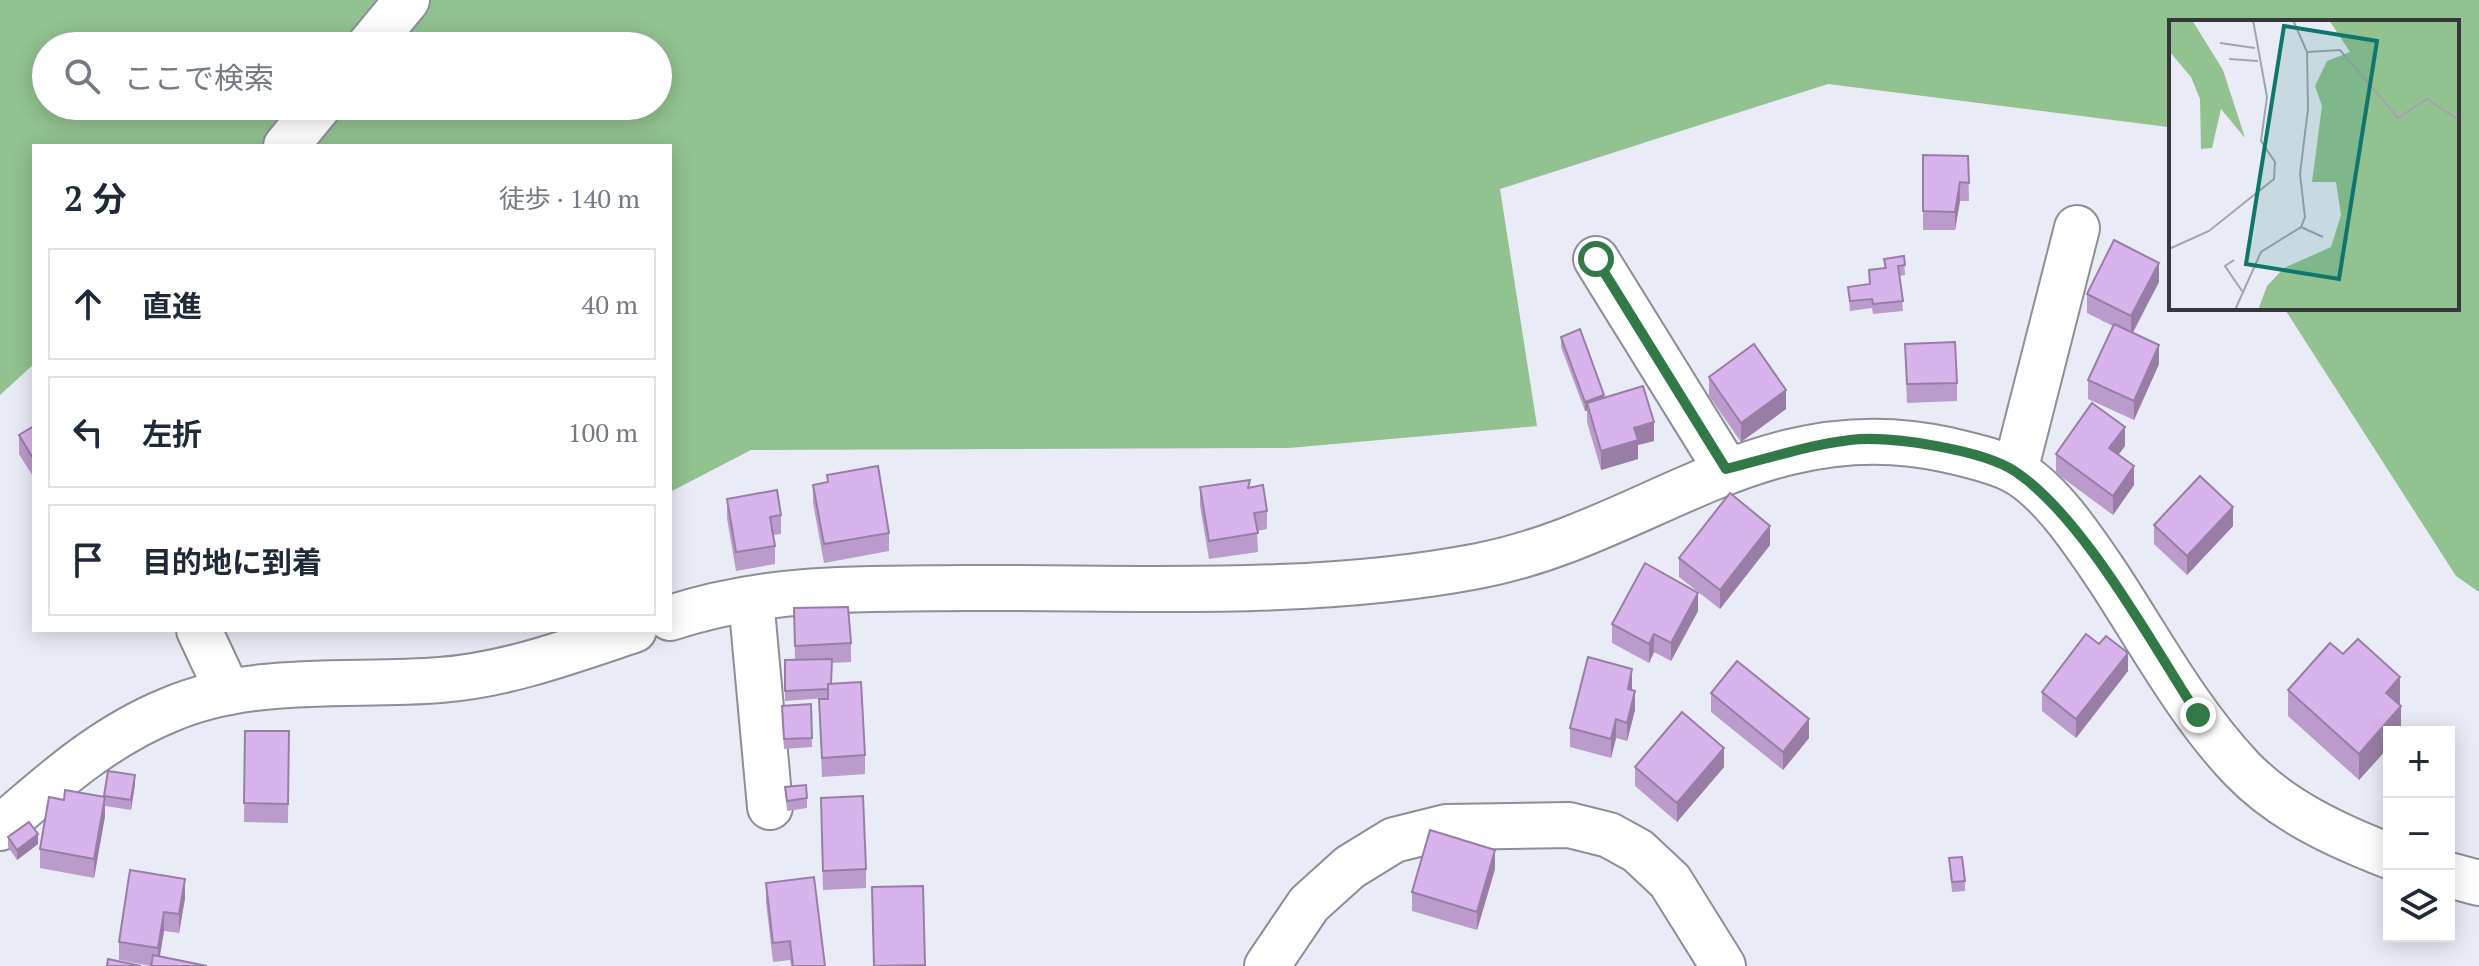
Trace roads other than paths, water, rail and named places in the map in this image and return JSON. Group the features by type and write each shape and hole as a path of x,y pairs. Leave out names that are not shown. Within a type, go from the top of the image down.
{"street":[{"path":"381,32 407,0"},
{"path":"288,144 307,120"},
{"path":"2015,471 2077,228"},
{"path":"1596,259 1726,469"},
{"path":"672,618 751,599 851,586 1297,586 1482,566 1575,537 1726,469 1851,440 1906,440 1971,455 2015,471 2073,524 2198,715 2242,769 2288,807 2338,836 2383,854"},
{"path":"751,599 770,807"},
{"path":"200,632 228,692"},
{"path":"0,828 87,754 171,708 228,692 444,680 517,667 628,632"},
{"path":"1267,966 1309,904 1350,867 1394,840 1446,827 1569,825 1609,835 1638,851 1660,871 1670,881 1723,966"},
{"path":"2455,877 2479,883"}]}
